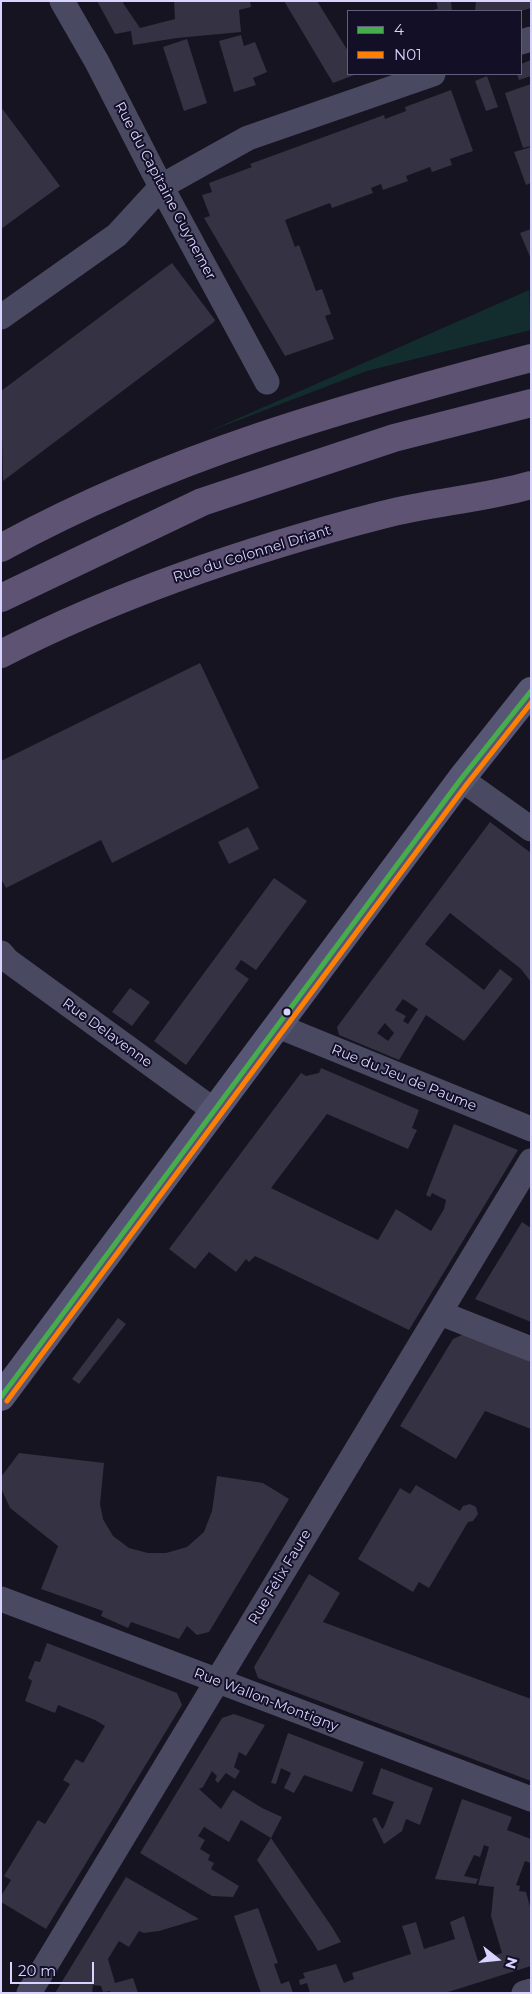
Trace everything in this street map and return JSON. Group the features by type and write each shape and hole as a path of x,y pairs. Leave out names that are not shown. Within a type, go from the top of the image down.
{"main road":[{"path":"1,548 83,505 266,434 409,390 531,358"},
{"path":"1,598 202,502 394,438 531,403"},
{"name":"Rue du Colonnel Driant","path":"1,654 97,607 215,563 383,514 526,488"},
{"path":"1,1397 461,779 531,691"}],"street":[{"name":"Rue du Capitaine Guynemer","path":"62,1 97,62 266,382"},
{"path":"1,317 117,235 162,186 248,138 430,75"},
{"path":"461,779 531,829"},
{"name":"Rue Delavenne","path":"1,953 7,960 215,1110"},
{"name":"Rue du Jeu de Paume","path":"278,1026 531,1129"},
{"name":"Rue Félix Faure","path":"29,1993 531,1162"},
{"path":"440,1313 531,1349"},
{"name":"Rue Wallon-Montigny","path":"1,1599 531,1799"},
{"path":"524,1993 531,1991"}],"green space":[{"path":"529,290 531,330 367,371 205,433"}],"building":[{"path":"97,1 125,1 123,3 140,28 175,19 174,1 250,1 251,7 239,10 241,32 177,38 133,45 131,31 115,34"},
{"path":"284,1 317,1 347,49 347,75 354,75 333,83"},
{"path":"436,1 451,1 452,10 435,10 438,9"},
{"path":"476,1 531,1 531,8 522,11 475,10"},
{"path":"241,35 244,46 255,42 267,72 253,78 256,85 234,92 219,41"},
{"path":"187,39 207,103 184,111 163,47"},
{"path":"531,60 531,76 519,80 517,75 522,75 522,64"},
{"path":"487,76 498,107 486,111 475,81"},
{"path":"531,84 531,146 523,148 505,93"},
{"path":"451,90 473,151 450,159 452,165 432,172 430,167 406,176 408,181 383,190 381,184 371,188 373,193 332,208 330,203 285,220 295,247 299,245 316,291 322,289 331,314 325,316 334,339 285,356 204,218 210,216 202,195 212,192 209,183 252,167 250,164 384,115 385,119 406,111 405,107"},
{"path":"1,107 60,186 1,229"},
{"path":"531,147 531,183 526,185 514,152"},
{"path":"531,229 531,259 520,233"},
{"path":"172,263 215,320 214,322 3,481 1,391"},
{"path":"200,663 259,788 112,863 101,840 6,888 1,879 1,761"},
{"path":"490,822 531,853 531,982 521,969 450,913 425,944 484,990 500,969 513,979 464,1041 426,1015 399,1060 339,1035 337,1027","holes":["403,999 418,1009 408,1024 403,1021 406,1016 395,1010","385,1023 394,1033 388,1041 377,1033"]},
{"path":"248,827 259,849 229,864 218,842"},
{"path":"274,878 307,901 256,970 241,960 235,969 249,979 186,1065 154,1041"},
{"path":"130,988 150,1002 132,1026 112,1012"},
{"path":"321,1068 419,1110 412,1128 417,1130 408,1149 327,1114 271,1188 378,1240 396,1209 431,1231 444,1209 446,1200 432,1193 430,1197 426,1195 454,1124 518,1150 409,1330 255,1256 249,1262 246,1259 236,1272 209,1252 195,1269 169,1249 301,1073 306,1076 319,1073"},
{"path":"522,1222 531,1228 531,1322 475,1299"},
{"path":"118,1318 126,1324 79,1384 72,1379"},
{"path":"464,1334 531,1362 531,1429 485,1411 456,1459 400,1426 453,1339"},
{"path":"19,1453 104,1463 100,1504 103,1519 113,1536 129,1548 148,1553 166,1553 187,1547 204,1532 212,1511 217,1476 263,1483 289,1499 209,1632 197,1635 187,1626 179,1639 131,1622 128,1628 101,1616 103,1611 41,1589 58,1546 10,1508 1,1488 1,1477"},
{"path":"416,1485 460,1511 463,1506 470,1504 476,1507 478,1514 473,1521 468,1522 429,1588 419,1582 413,1592 358,1559 400,1488 410,1494"},
{"path":"309,1574 340,1593 323,1622 531,1699 531,1781 258,1678 254,1667"},
{"path":"47,1643 177,1693 182,1705 46,1929 1,1902 1,1896 11,1880 4,1876 38,1820 45,1824 70,1784 63,1780 76,1759 83,1763 105,1726 58,1705 55,1713 25,1701 32,1681 28,1678 35,1661 40,1662"},
{"path":"234,1714 265,1725 246,1756 239,1752 234,1767 240,1771 235,1779 226,1773 218,1783 215,1780 217,1776 212,1771 203,1787 199,1789 221,1809 233,1790 262,1808 282,1817 271,1838 241,1820 229,1842 204,1827 198,1836 205,1840 200,1849 210,1855 208,1860 214,1863 211,1869 239,1886 233,1897 212,1896 140,1853 222,1718"},
{"path":"288,1733 364,1762 352,1792 304,1775 294,1793 284,1788 291,1773 281,1768 276,1784 271,1783"},
{"path":"381,1768 433,1788 420,1825 406,1819 402,1831 384,1844 372,1819 376,1817 382,1829 394,1802 372,1794"},
{"path":"462,1799 512,1817 507,1830 531,1839 531,1863 525,1861 516,1885 520,1886 519,1891 526,1892 531,1910 531,1966 445,1993 310,1993 307,1983 300,1985 299,1980 305,1978 303,1973 336,1964 344,1983 354,1979 352,1973 411,1954 402,1926 416,1922 424,1949 455,1939 450,1922 464,1916 478,1961 502,1953 491,1916 494,1887 478,1885 489,1847 484,1845 480,1857 474,1855 464,1876 478,1879 476,1884 435,1879"},
{"path":"271,1838 341,1942 318,1951 257,1860"},
{"path":"126,1877 199,1919 159,1931 144,1933 139,1931 129,1947 119,1941 108,1959 115,1983 133,1978 138,1993 103,1992 101,1986 93,1985 92,1993 55,1993"},
{"path":"258,1908 278,1963 274,1964 281,1984 289,1981 293,1993 261,1993 234,1916"}],"transit line":[{"name":"4","path":"1,1397 461,779 531,691"},
{"name":"N01","path":"7,1401 467,784 531,703"}]}
